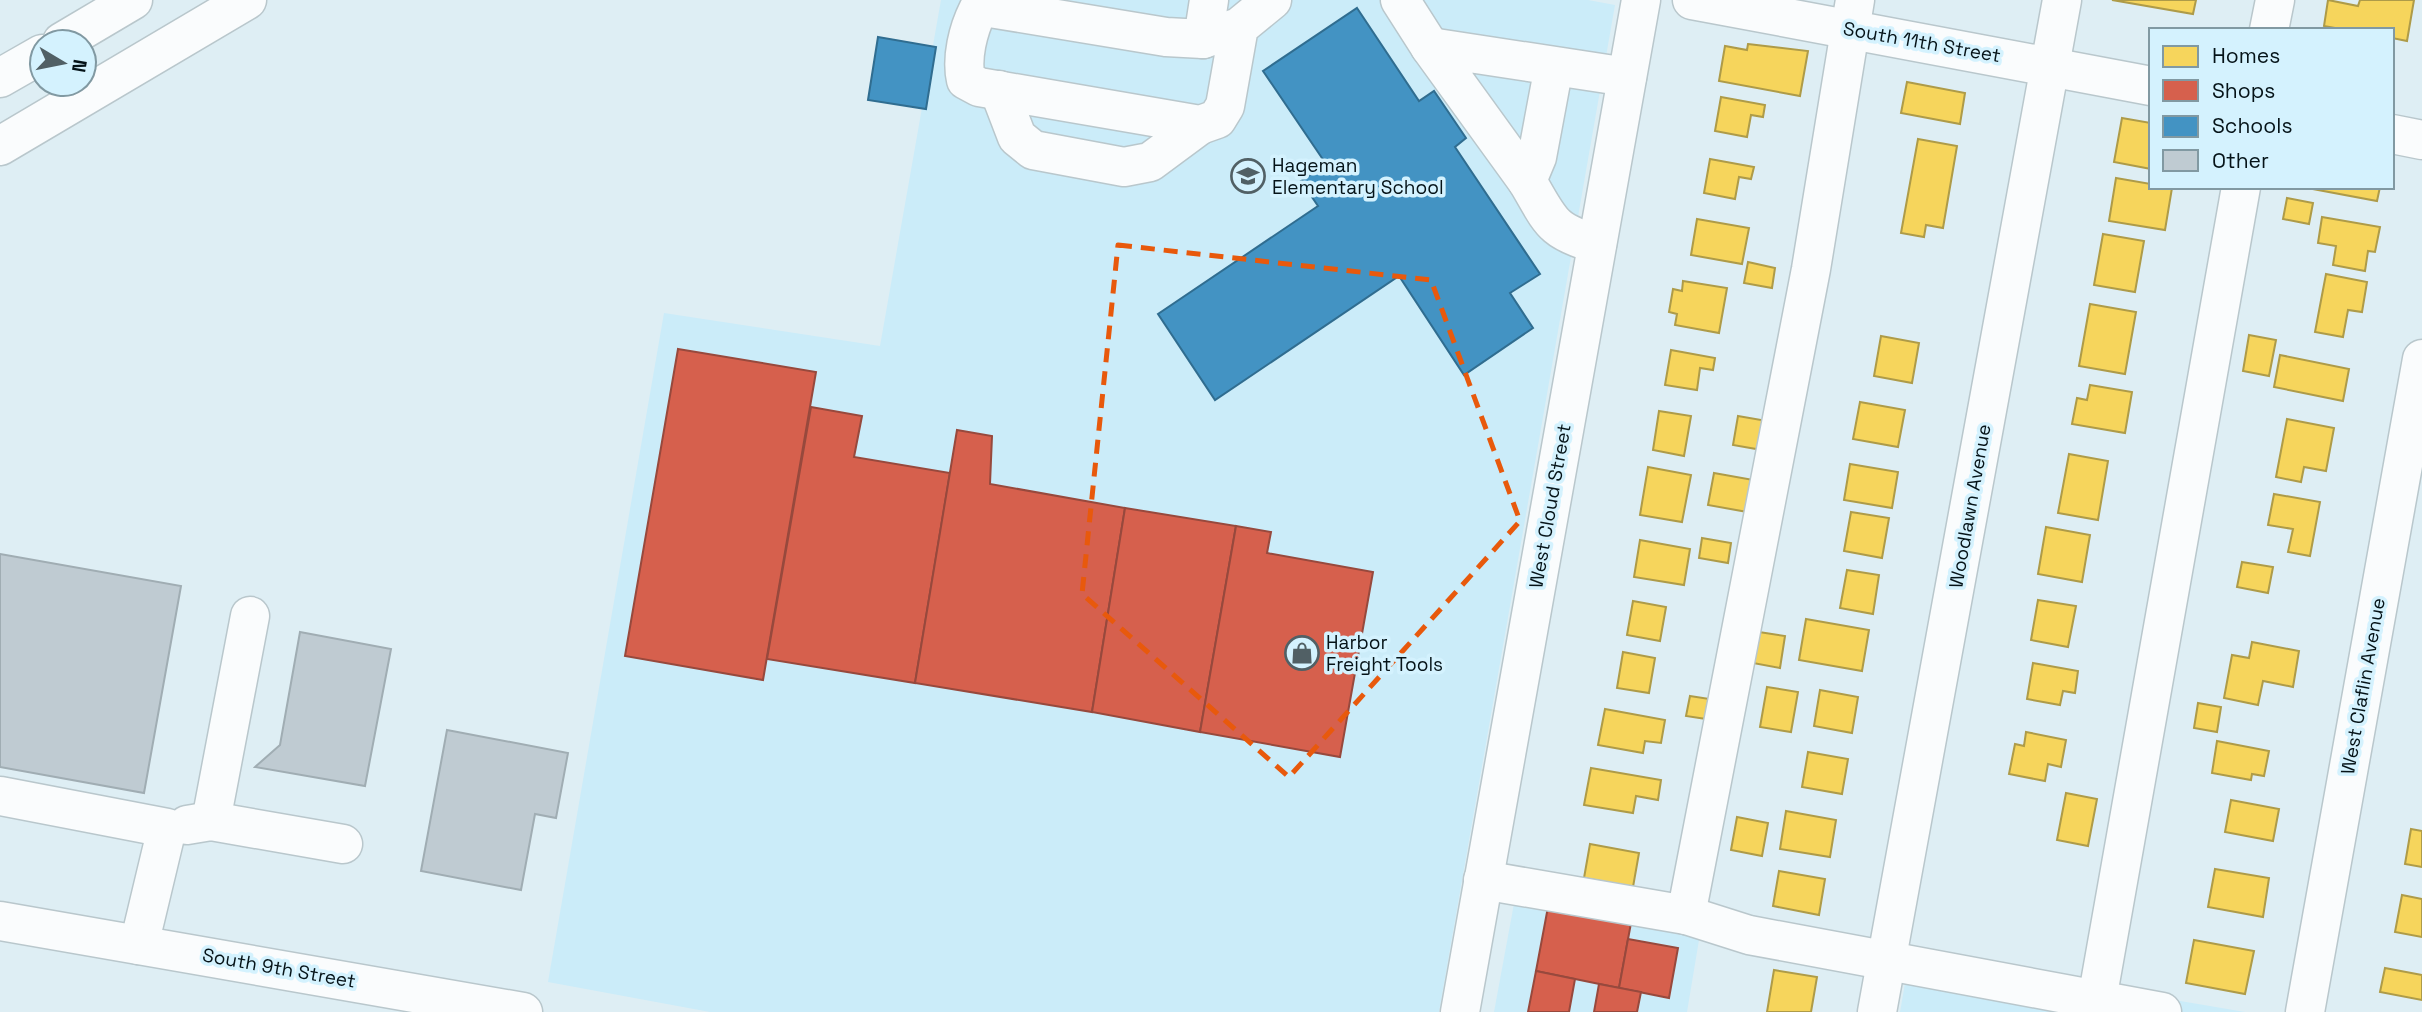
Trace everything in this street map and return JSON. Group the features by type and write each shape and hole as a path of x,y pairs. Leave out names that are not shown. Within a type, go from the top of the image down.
{"street":[{"path":"86,28 133,0"},
{"path":"0,146 247,0"},
{"path":"1203,39 1209,0"},
{"path":"1200,125 979,87 966,80 963,68 971,23 978,10 990,8 1166,37 1203,39 1239,27 1272,0"},
{"path":"1400,0 1430,47 1527,181 1555,226 1567,236 1597,244"},
{"name":"West Cloud Street","path":"1460,1012 1641,0"},
{"name":"South 11th Street","path":"1692,0 1852,15 2051,66 2149,86"},
{"name":"Woodlawn Avenue","path":"1877,1012 2062,0"},
{"path":"2269,28 2274,0"},
{"path":"1686,915 1811,269 1852,15"},
{"path":"999,90 1017,137 1033,150 1124,167 1150,162 1200,125 1217,119 1225,106 1239,27"},
{"path":"1430,47 1627,76"},
{"path":"0,78 28,62"},
{"path":"1527,181 1538,157 1554,66"},
{"path":"2394,134 2422,140"},
{"path":"2097,1000 2241,189"},
{"name":"West Claflin Avenue","path":"2305,1012 2422,359"},
{"path":"211,821 250,616"},
{"path":"0,796 167,828 211,821 343,844"},
{"path":"139,945 167,828"},
{"path":"1483,880 1686,915 1749,935 2162,1012"},
{"name":"South 9th Street","path":"11,926 139,945 513,1011"}],"highlighted area":[{"path":"1118,245 1431,280 1520,521 1289,777 1082,594"}],"shaded area":[{"path":"941,0 1588,0 1615,5 1439,1012 710,1012 548,982 664,313 880,346"},
{"path":"1518,882 1703,916 1687,1012 1494,1012"},
{"path":"1910,955 2245,1012 1900,1012"}],"building: Homes":[{"path":"2112,0 2196,0 2193,14"},
{"path":"2328,0 2358,6 2360,0 2414,0 2407,41 2394,38 2394,28 2324,26"},
{"path":"1748,44 1808,51 1800,96 1719,81 1725,46 1747,50"},
{"path":"1907,82 1965,93 1960,124 1901,113"},
{"path":"1721,97 1765,105 1763,117 1751,115 1747,137 1715,131"},
{"path":"2122,118 2149,123 2149,169 2114,162"},
{"path":"1918,139 1957,146 1943,228 1926,225 1924,237 1901,233"},
{"path":"1710,159 1754,167 1751,179 1739,177 1735,199 1704,193"},
{"path":"2116,178 2149,184 2149,189 2172,189 2165,230 2109,221"},
{"path":"2313,189 2380,189 2377,201"},
{"path":"2287,198 2313,203 2309,224 2283,219"},
{"path":"2322,217 2380,227 2375,252 2368,251 2365,271 2333,265 2336,246 2318,243"},
{"path":"1697,219 1749,228 1742,264 1691,255"},
{"path":"2103,234 2144,241 2135,292 2094,285"},
{"path":"1748,262 1775,268 1772,288 1744,283"},
{"path":"2326,274 2367,282 2362,312 2348,310 2343,337 2315,332"},
{"path":"1683,281 1727,288 1719,333 1675,325 1677,314 1669,312 1673,289 1682,291"},
{"path":"2090,304 2136,312 2125,374 2079,366"},
{"path":"2249,335 2276,340 2269,376 2243,371"},
{"path":"1881,336 1919,343 1912,383 1874,376"},
{"path":"1671,350 1715,358 1713,370 1700,368 1697,390 1665,385"},
{"path":"2280,355 2349,369 2343,401 2274,387"},
{"path":"2090,385 2132,392 2125,433 2072,424 2077,398 2087,400"},
{"path":"1860,402 1905,410 1898,447 1853,439"},
{"path":"1659,411 1691,416 1684,456 1653,450"},
{"path":"1738,416 1767,421 1762,450 1733,445"},
{"path":"2287,419 2334,428 2326,471 2304,467 2301,482 2276,477"},
{"path":"2069,454 2108,461 2098,520 2058,513"},
{"path":"1850,464 1898,472 1892,508 1844,500"},
{"path":"1648,467 1691,475 1682,522 1640,515"},
{"path":"1714,473 1759,481 1753,513 1708,505"},
{"path":"2274,494 2320,502 2310,556 2288,552 2293,529 2268,525"},
{"path":"1851,512 1889,518 1882,558 1844,551"},
{"path":"2046,527 2090,535 2082,582 2038,574"},
{"path":"1702,538 1731,543 1728,563 1699,558"},
{"path":"1640,540 1690,549 1684,585 1634,577"},
{"path":"2242,562 2273,567 2268,593 2237,587"},
{"path":"1847,570 1879,575 1873,614 1840,608"},
{"path":"2038,600 2076,606 2068,647 2031,640"},
{"path":"1633,601 1666,607 1660,641 1627,635"},
{"path":"1806,619 1869,630 1862,671 1799,660"},
{"path":"1759,632 1785,636 1780,668 1753,663"},
{"path":"2252,642 2299,651 2293,687 2263,681 2258,705 2224,698 2232,655 2249,658"},
{"path":"1623,652 1655,658 1649,693 1617,688"},
{"path":"2033,663 2078,671 2075,693 2063,691 2060,705 2027,699"},
{"path":"1767,687 1798,692 1791,732 1760,727"},
{"path":"1820,690 1858,697 1852,733 1814,726"},
{"path":"1690,696 1716,700 1713,720 1686,716"},
{"path":"2198,703 2221,707 2217,732 2194,728"},
{"path":"1605,709 1665,720 1661,743 1645,741 1643,753 1598,745"},
{"path":"2026,732 2066,740 2061,767 2048,764 2045,781 2009,774 2015,744 2024,746"},
{"path":"2217,741 2269,751 2264,776 2252,774 2251,780 2212,773"},
{"path":"1808,752 1848,759 1842,794 1802,787"},
{"path":"1591,768 1661,780 1658,800 1636,796 1633,813 1584,805"},
{"path":"2066,793 2097,799 2088,846 2057,840"},
{"path":"2231,800 2279,809 2273,841 2225,832"},
{"path":"1786,811 1836,820 1830,857 1780,849"},
{"path":"1737,817 1768,823 1762,856 1731,850"},
{"path":"2411,829 2422,831 2422,867 2405,864"},
{"path":"1590,844 1639,853 1633,887 1584,878"},
{"path":"2215,869 2269,878 2263,917 2208,907"},
{"path":"1779,871 1825,879 1819,915 1773,906"},
{"path":"2402,895 2422,899 2422,937 2395,932"},
{"path":"2194,940 2254,951 2245,994 2186,983"},
{"path":"2385,968 2422,975 2422,1000 2380,992"},
{"path":"1774,970 1817,977 1811,1012 1767,1012"}],"building: Shops":[{"path":"678,349 816,372 763,680 625,656"},
{"path":"811,407 862,416 854,457 950,473 915,683 767,659"},
{"path":"957,430 992,436 990,484 1125,508 1092,712 915,683"},
{"path":"1125,508 1236,526 1200,732 1092,712"},
{"path":"1236,526 1271,532 1267,553 1373,572 1340,757 1200,732"},
{"path":"1548,907 1631,923 1619,988 1536,971"},
{"path":"1628,939 1678,948 1669,998 1619,988"},
{"path":"1536,971 1575,979 1569,1012 1528,1012"},
{"path":"1599,984 1641,992 1637,1012 1594,1012"}],"building: Schools":[{"path":"1357,8 1419,101 1434,91 1466,138 1455,147 1540,274 1510,293 1533,328 1464,375 1399,276 1215,400 1158,314 1318,206 1301,181 1326,164 1263,71"},
{"path":"878,37 936,47 926,109 868,100"}],"building: Other":[{"path":"0,554 181,586 144,793 0,767"},
{"path":"300,632 391,649 365,786 255,767 280,745"},
{"path":"447,730 568,753 556,818 535,814 521,890 421,871"}],"place":[{"name":"Hageman Elementary School","path":"1248,176"},
{"name":"Harbor Freight Tools","path":"1302,653"}]}
